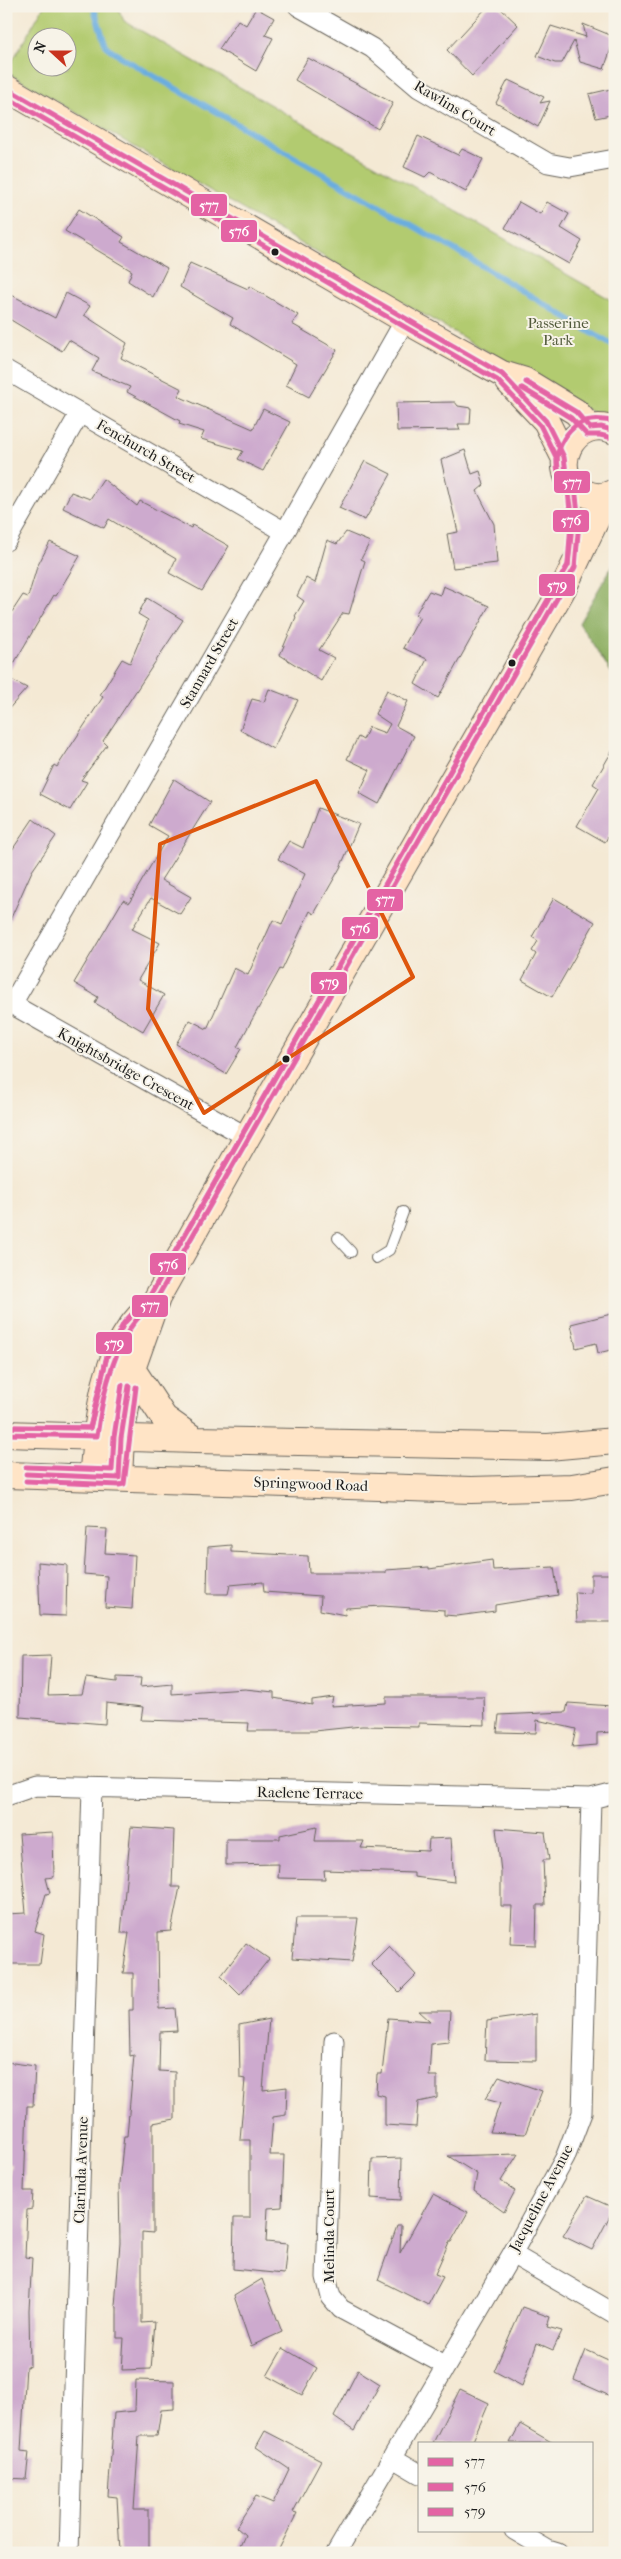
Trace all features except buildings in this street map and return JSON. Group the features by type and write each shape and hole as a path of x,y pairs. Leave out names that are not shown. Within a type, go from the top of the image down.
{"main road":[{"path":"6,88 405,320 502,374 525,381 602,429"},
{"path":"502,374 546,421 564,457 566,474 575,487 592,496 612,493"},
{"path":"564,457 566,449 576,436 602,429"},
{"path":"575,487 579,522 575,567"},
{"path":"92,1477 109,1437 157,1298 247,1137 575,567 594,521 612,493"},
{"path":"119,1478 109,1437 100,1414 114,1359 130,1328 157,1298"},
{"path":"132,1369 164,1418 195,1440"},
{"path":"6,1434 195,1440 548,1446 615,1441"},
{"name":"Springwood Road","path":"6,1475 471,1490 572,1487 615,1480"}],"street":[{"name":"Rawlins Court","path":"306,8 372,48 419,88 548,163 570,167 615,159"},
{"name":"Stannard Street","path":"9,1003 285,532 405,320"},
{"name":"Fenchurch Street","path":"6,370 285,532"},
{"path":"6,541 80,413"},
{"name":"Knightsbridge Crescent","path":"9,1003 247,1137"},
{"name":"Raelene Terrace","path":"6,1796 35,1786 591,1799 615,1793"},
{"name":"Clarinda Avenue","path":"69,2553 92,1788"},
{"name":"Jacqueline Avenue","path":"336,2553 512,2254 565,2158 582,2113 591,1799"},
{"name":"Melinda Court","path":"334,2041 326,2278 330,2297 341,2309 445,2365"},
{"path":"512,2254 615,2314"},
{"path":"393,2458 418,2473"},
{"path":"517,2532 548,2550 558,2553"}],"lane":[{"path":"376,1258 390,1250 403,1212"},
{"path":"338,1238 351,1252"}],"highlighted area":[{"path":"316,781 413,977 204,1113 148,1009 160,844"}],"green space":[{"name":"Passerine Park","path":"44,6 117,6 124,21 615,302 615,417 609,418 595,414 6,72 28,34 28,78 78,78 78,28 31,28"},
{"path":"615,563 615,678 579,623"}],"waterway":[{"path":"93,6 106,46 121,57 462,254 615,347"}],"transit line":[{"name":"577","path":"6,88 502,374 546,421 564,457 566,473 575,487 579,522 575,567 157,1298 135,1321 122,1342 108,1381 101,1408 97,1436 6,1434"},
{"name":"576","path":"6,97 497,380 540,425 557,459 559,476 568,490 571,522 568,565 151,1294 124,1323 107,1356 90,1428 6,1427"},
{"name":"577","path":"526,382 576,412 590,428 601,427 615,431"},
{"name":"576","path":"522,388 571,418 587,435 613,438"},
{"name":"579","path":"6,1427 90,1428 107,1356 124,1323 151,1294 568,565 572,516 567,489 559,476 557,464 560,447 564,439 575,426 583,422 597,419 614,421"},
{"name":"579","path":"26,1467 112,1470 114,1437 122,1385"},
{"name":"577","path":"26,1474 119,1478 121,1438 129,1386"},
{"name":"576","path":"26,1481 124,1484 136,1387"}]}
